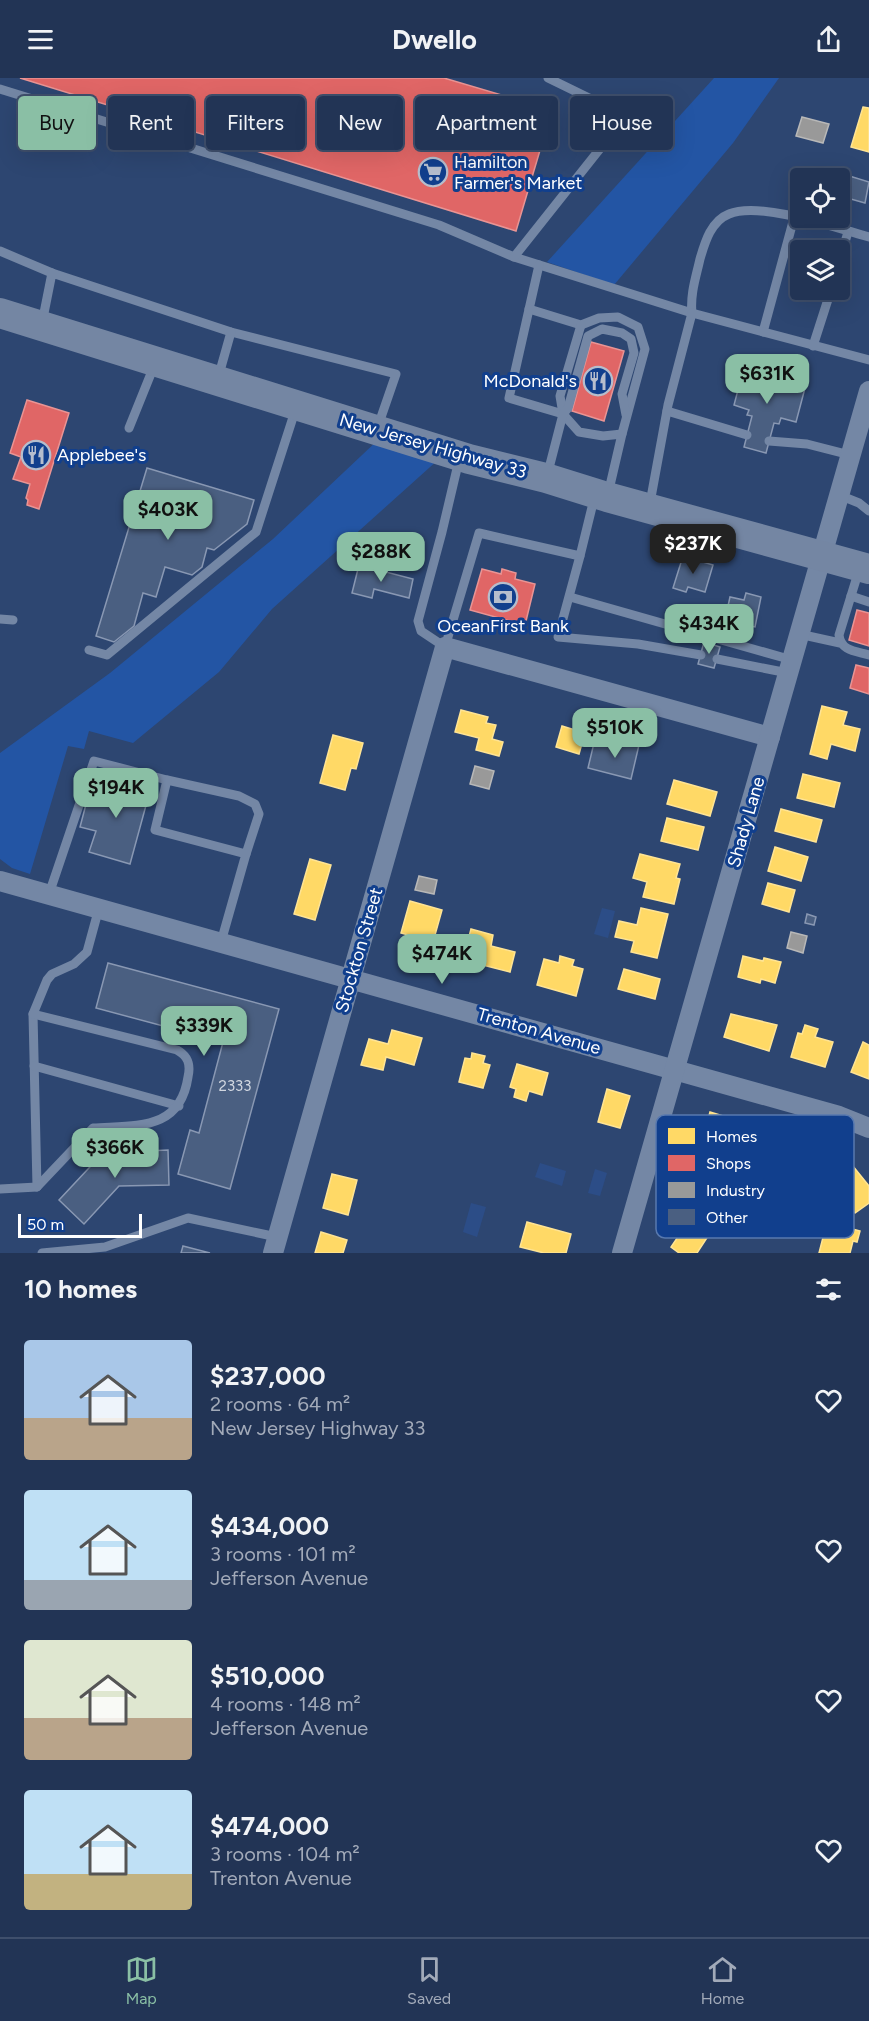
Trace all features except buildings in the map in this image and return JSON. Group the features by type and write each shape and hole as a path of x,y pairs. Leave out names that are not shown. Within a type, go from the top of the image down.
{"main road":[{"name":"New Jersey Highway 33","path":"0,313 459,456 546,478 865,568"}],"street":[{"name":"Shady Lane","path":"662,1115 850,455 863,436 869,391"},
{"path":"445,647 770,737"},
{"name":"Stockton Street","path":"275,1245 445,647"},
{"name":"Trenton Avenue","path":"0,881 836,1115"},
{"name":"Trenton Avenue","path":"854,1122 869,1128"},
{"name":"Shady Lane","path":"622,1253 656,1135"}],"lane":[{"path":"514,257 626,116 548,78"},
{"path":"0,89 439,225 514,257 692,313 869,360"},
{"path":"648,508 667,411 692,313 690,297 706,239 716,224 729,214 763,211 790,217"},
{"path":"763,332 791,228"},
{"path":"835,228 869,237"},
{"path":"846,240 848,232"},
{"path":"0,251 52,273 231,332 396,374 376,431"},
{"path":"539,265 509,398 563,414 579,432 603,436 622,434"},
{"path":"42,326 52,273"},
{"path":"813,345 828,300"},
{"path":"529,309 580,325 599,318 618,317 638,327 645,349 622,434 580,556 558,637 649,645 701,655"},
{"path":"546,478 563,414 560,396 580,325"},
{"path":"563,414 568,408 588,336 602,329 622,333 631,339 634,353 622,394 627,417"},
{"path":"217,381 231,332"},
{"path":"129,428 156,362"},
{"path":"89,650 107,655 256,532 296,406"},
{"path":"667,411 747,435"},
{"path":"769,441 807,444 850,455"},
{"path":"459,456 442,532 418,621 421,631 445,647 479,533 580,556"},
{"path":"839,495 859,503 869,511"},
{"path":"865,568 851,596 838,635 840,643 845,648 869,655"},
{"path":"851,596 869,602"},
{"path":"570,597 790,667"},
{"path":"0,619 13,620"},
{"path":"799,634 840,643"},
{"path":"717,659 790,667"},
{"path":"50,894 93,761 239,796 255,804 259,814 221,942"},
{"path":"166,780 155,830 246,854"},
{"path":"38,1187 33,1014 47,980 52,974 74,964 87,952 99,908"},
{"path":"0,1189 38,1187 93,1128 151,1124 167,1116 179,1106 186,1091 189,1062 185,1055 177,1050 33,1014"},
{"path":"34,1066 179,1106"},
{"path":"42,1253 105,1247 188,1218 275,1245"}],"shaded area":[{"path":"714,78 779,78 733,143 614,285 547,262 649,150 673,150 673,123"},
{"path":"379,439 439,459 272,609 219,672 133,743 89,731 84,749 68,746 30,874 12,868 0,859 0,753 110,673 273,539"},
{"path":"602,908 615,911 608,938 594,934"},
{"path":"540,1163 566,1171 562,1186 535,1177"},
{"path":"595,1169 607,1173 600,1196 588,1193"},
{"path":"471,1203 486,1207 477,1237 463,1232"}],"place":[{"name":"Hamilton Farmer's Market","path":"433,172"},
{"name":"McDonald's","path":"598,381"},
{"name":"Applebee's","path":"36,455"},
{"name":"OceanFirst Bank","path":"503,597"}]}
